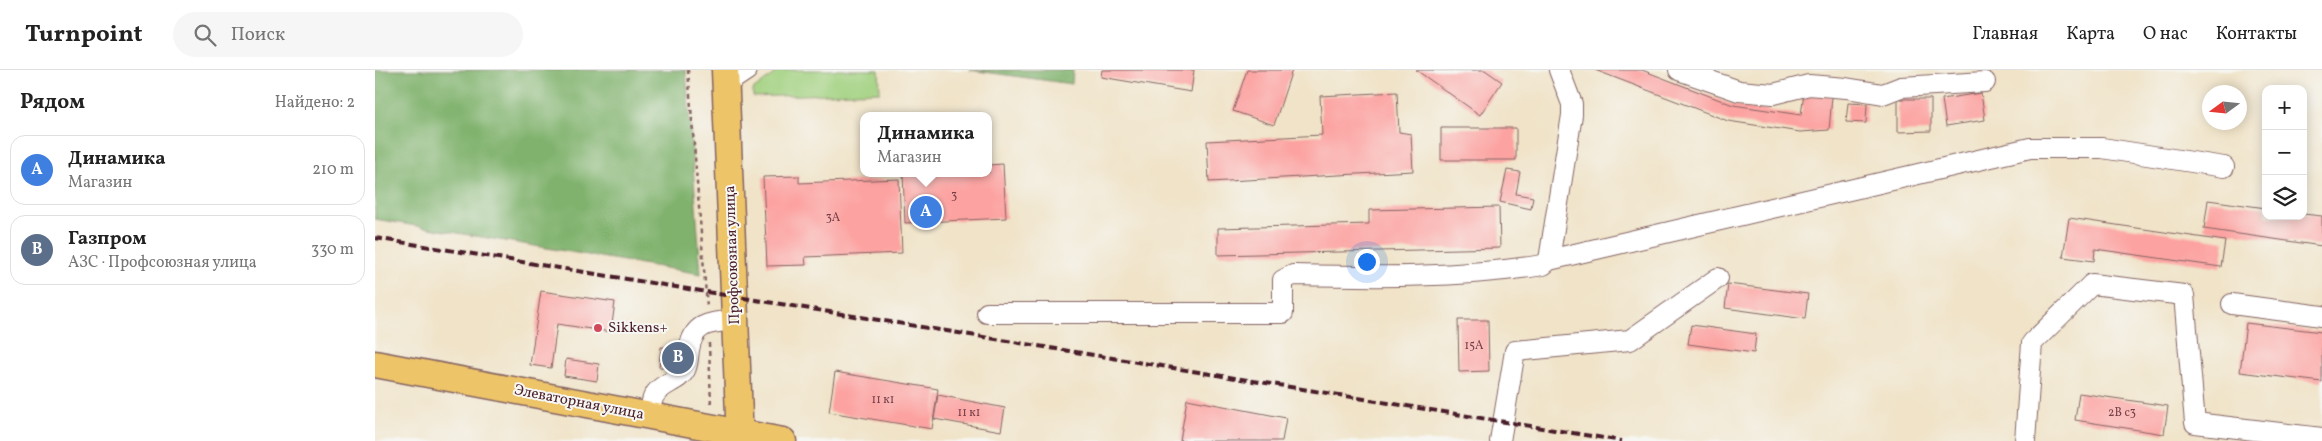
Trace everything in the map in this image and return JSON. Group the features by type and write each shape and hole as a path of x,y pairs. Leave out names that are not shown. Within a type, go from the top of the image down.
{"main road":[{"name":"Профсоюзная улица","path":"733,75 735,320 740,437"},
{"name":"Элеваторная улица","path":"375,364 711,428 740,437 783,441"}],"lane":[{"path":"1549,260 1573,115 1572,104 1559,70"},
{"path":"1679,70 1739,91 1773,94 1809,85 1847,88 1883,94 1901,87 1985,82"},
{"path":"987,313 1283,313 1283,280 1293,275 1391,277 1493,273 1543,265 1549,260 2030,148 2102,148 2224,167"},
{"path":"1500,441 1515,350 1630,340 1718,278"},
{"path":"2025,441 2032,343 2092,284 2184,295 2195,423 2322,438"},
{"path":"2232,304 2322,316"},
{"path":"649,417 653,397 660,387 674,380 685,370 691,339 700,327 735,320"}],"path":[{"path":"688,70 708,324 711,428"}],"green space":[{"path":"375,70 686,70 701,274 375,219"},
{"path":"779,70 879,70 880,92 753,97 753,90"},
{"path":"970,70 1073,70 1072,84"}],"building":[{"path":"1102,70 1194,70 1191,92 1101,77"},
{"path":"1247,70 1292,70 1274,125 1233,111"},
{"path":"1416,70 1485,70 1502,82 1480,115"},
{"path":"1595,70 1642,70 1733,105 1801,115 1804,92 1832,97 1829,130 1800,132 1728,121"},
{"path":"1397,92 1399,132 1411,134 1413,171 1209,182 1207,141 1322,135 1320,96"},
{"path":"1981,93 1985,120 1946,126 1942,99"},
{"path":"1898,99 1931,99 1931,131 1898,132"},
{"path":"1848,103 1867,104 1866,123 1846,122"},
{"path":"1441,128 1516,128 1516,160 1441,160"},
{"path":"1003,164 1006,218 905,223 903,177 992,177 992,165"},
{"path":"1507,170 1520,172 1516,194 1533,197 1531,209 1500,202"},
{"path":"799,176 799,183 899,179 902,253 805,257 806,265 767,266 763,177"},
{"path":"2208,200 2262,207 2262,220 2307,220 2307,214 2322,216 2322,246 2204,229"},
{"path":"1499,207 1500,248 1218,255 1218,228 1369,224 1369,210"},
{"path":"2069,218 2225,241 2221,267 2095,249 2094,261 2063,257"},
{"path":"1728,284 1808,294 1805,319 1725,308"},
{"name":"Sikkens+","path":"541,291 615,302 611,332 557,324 551,368 530,365"},
{"path":"1458,320 1488,320 1489,371 1459,372"},
{"path":"2246,323 2322,332 2322,382 2240,372"},
{"path":"1691,325 1756,334 1754,353 1688,344"},
{"path":"661,347 697,350 695,370 659,367"},
{"path":"566,359 599,364 597,381 564,376"},
{"path":"835,372 938,389 932,429 829,412"},
{"path":"2079,393 2168,406 2164,434 2075,420"},
{"path":"938,395 1005,408 1001,431 934,419"},
{"path":"1187,399 1286,418 1282,441 1180,441"}],"railway":[{"path":"375,238 1622,441"}],"place":[{"name":"Динамика","path":"926,212"},
{"name":"Sikkens+","path":"598,328"},
{"name":"Газпром","path":"678,358"}]}
